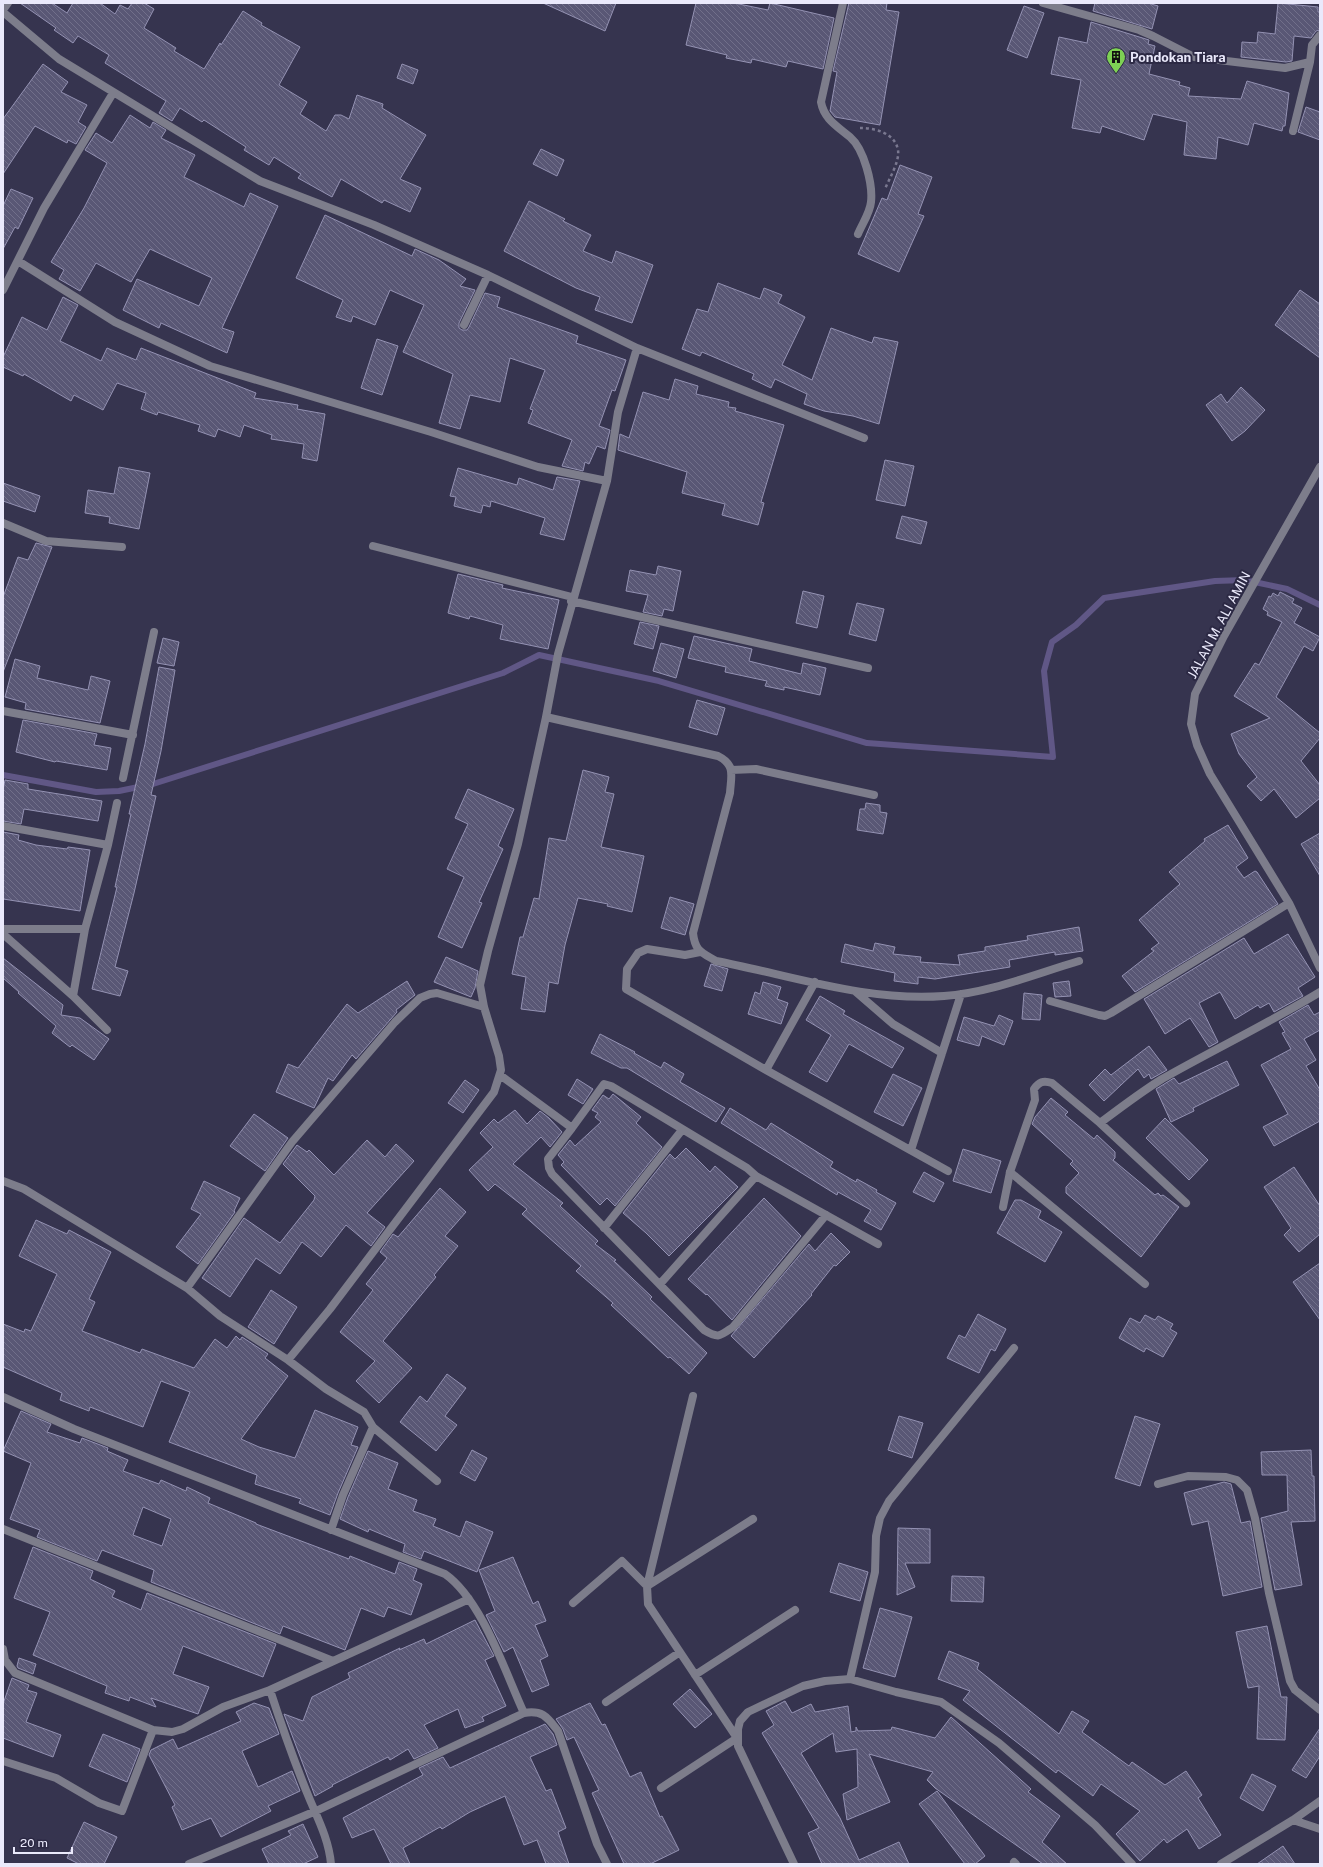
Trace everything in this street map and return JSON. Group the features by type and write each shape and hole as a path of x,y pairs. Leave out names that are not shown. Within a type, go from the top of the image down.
{"street":[{"path":"8,3 3,11 59,59 260,181 374,225 488,276 637,348 864,438"},
{"path":"843,3 821,102 822,110 826,117 851,138 861,150 869,182 871,203 858,234"},
{"path":"1043,3 1139,30 1194,58 1285,68 1310,62"},
{"path":"1293,131 1310,62 1312,45 1320,35"},
{"path":"3,290 44,208 113,93"},
{"path":"18,260 115,322 210,366 431,432 538,468 607,481"},
{"path":"464,325 488,276"},
{"path":"288,1360 330,1309 468,1129 494,1092 500,1075 501,1070 499,1056 484,1007 480,985 518,844 546,717 558,654 572,599 607,481 618,412 637,348"},
{"name":"JALAN M. ALI AMIN","path":"1320,467 1224,636 1195,694 1191,724 1197,745 1210,774 1289,903 1320,968"},
{"path":"3,524 46,542 122,547"},
{"path":"373,546 572,599 868,668"},
{"path":"123,778 154,632"},
{"path":"3,711 133,736"},
{"path":"546,717 718,756 727,761 731,770 730,793 693,933 694,943 700,952 716,961 855,991 885,995 923,997 961,994 1079,961"},
{"path":"731,770 756,769 874,795"},
{"path":"73,996 85,929 108,845 117,804"},
{"path":"3,826 108,845"},
{"path":"1050,1001 1105,1016 1289,903"},
{"path":"3,930 85,929"},
{"path":"3,934 73,996 107,1030"},
{"path":"700,952 685,955 647,949 638,953 627,969 626,989 766,1070 948,1171"},
{"path":"766,1070 815,982"},
{"path":"855,991 893,1024 942,1053"},
{"path":"1100,1123 1161,1080 1248,1031 1289,1011 1320,992"},
{"path":"187,1288 292,1142 395,1022 420,998 430,994 437,994 484,1007"},
{"path":"911,1150 961,994"},
{"path":"500,1075 572,1128"},
{"path":"1003,1207 1010,1172 1035,1100 1034,1090 1039,1082 1045,1081 1052,1083 1100,1123 1186,1203"},
{"path":"826,1215 733,1327 720,1336 714,1336 704,1330 552,1174 549,1168 548,1160 604,1084 632,1099 747,1168 756,1176 826,1215 878,1244"},
{"path":"604,1228 682,1130"},
{"path":"1010,1172 1145,1284"},
{"path":"660,1284 756,1176"},
{"path":"3,1181 20,1187 187,1288 220,1316 288,1360 326,1389 364,1412 373,1427 437,1481"},
{"path":"850,1679 875,1572 876,1536 880,1518 890,1501 1014,1348"},
{"path":"693,1396 647,1586 648,1604 737,1738"},
{"path":"3,1397 74,1429 445,1574 455,1581 480,1616 524,1713"},
{"path":"331,1530 343,1496 373,1427"},
{"path":"1158,1484 1188,1476 1226,1477 1237,1480 1247,1490 1255,1518 1269,1593 1290,1681 1296,1690 1320,1710"},
{"path":"647,1586 753,1518"},
{"path":"3,1528 333,1661"},
{"path":"572,1603 622,1561 647,1586"},
{"path":"3,1649 6,1660 15,1673 153,1730 172,1732 183,1729 223,1707 270,1690 469,1599"},
{"path":"696,1675 795,1610"},
{"path":"606,1702 680,1652"},
{"path":"794,1864 738,1746 737,1738 740,1721 748,1712 803,1686 825,1681 850,1679 896,1692 941,1702 999,1742 1095,1825 1132,1864"},
{"path":"270,1690 310,1801 316,1811 327,1842 331,1864"},
{"path":"189,1864 316,1811 524,1713 536,1711 547,1717 558,1731 597,1844 607,1864"},
{"path":"3,1761 56,1778 99,1802 122,1811 153,1730"},
{"path":"661,1788 737,1738"},
{"path":"1221,1864 1293,1820 1320,1801"},
{"path":"1293,1820 1320,1828"}],"path":[{"path":"836,126 868,128 884,132 894,141 898,151 896,162 884,191 871,203"}],"building":[{"path":"20,3 52,3 67,13 73,3 100,3 115,14 120,5 128,9 132,3 144,3 154,9 144,28 176,48 174,51 204,69 220,43 221,45 243,11 262,23 261,25 300,47 279,85 307,102 300,114 326,131 335,115 341,115 349,119 357,95 383,104 382,108 426,135 400,179 421,188 410,212 384,200 382,203 341,179 332,197 298,178 301,174 274,157 269,165 244,150 246,147 204,120 202,122 180,108 172,121 159,113 166,101 105,63 109,55 78,36 73,43 54,30 56,28"},
{"path":"543,3 616,3 605,31"},
{"path":"696,3 734,3 768,10 770,3 834,18 823,69 788,61 786,67 752,59 751,63 726,58 727,55 686,45"},
{"path":"849,3 887,3 886,10 899,12 880,125 835,117 830,111 837,72 833,71"},
{"path":"1095,3 1148,3 1158,6 1152,29 1093,11"},
{"path":"1278,3 1318,7 1318,12 1320,12 1320,30 1316,31 1311,38 1294,36 1292,61 1286,62 1241,57 1242,42 1257,43 1258,32 1275,34"},
{"path":"1024,6 1044,13 1027,58 1007,50"},
{"path":"1091,22 1149,40 1148,44 1155,46 1149,74 1180,82 1179,85 1190,88 1188,96 1241,99 1247,81 1289,93 1285,126 1283,126 1282,131 1254,123 1248,145 1218,137 1216,159 1184,155 1187,122 1153,114 1144,140 1102,126 1100,133 1072,128 1081,80 1051,74 1059,37 1087,43"},
{"path":"43,64 68,82 61,92 87,105 78,122 86,127 76,144 68,140 67,143 35,126 3,174 3,119"},
{"path":"402,64 418,70 413,84 397,78"},
{"path":"1306,107 1320,112 1320,140 1298,132"},
{"path":"130,115 150,128 153,122 166,130 161,138 195,155 184,177 244,207 250,193 278,206 222,328 234,332 227,353 161,323 159,328 123,310 137,279 199,306 212,278 150,249 131,282 96,263 80,291 59,279 64,270 51,262 84,208 107,163 85,150 96,133 112,143"},
{"path":"541,149 564,160 557,176 533,164"},
{"path":"900,165 932,177 918,214 924,216 899,272 858,254 882,198 887,200"},
{"path":"11,189 33,198 18,229 15,227 3,249 3,206"},
{"path":"529,201 565,219 563,221 591,235 583,251 612,263 616,251 653,265 632,323 595,310 600,297 576,288 504,251"},
{"path":"325,215 412,256 415,249 439,260 466,279 460,286 475,290 459,323 459,328 462,330 467,330 469,327 485,293 500,297 497,307 578,336 576,343 626,360 615,391 612,390 599,426 610,430 605,449 597,446 589,464 585,462 583,471 562,466 572,440 528,423 533,410 530,409 545,370 510,358 500,402 470,395 460,429 439,423 453,374 403,352 424,305 390,290 375,325 353,316 351,322 336,317 343,300 296,278"},
{"path":"718,283 760,299 764,288 782,295 778,303 805,317 782,365 812,380 831,328 872,343 874,337 898,342 879,424 853,416 824,411 804,404 807,394 775,379 771,388 752,379 754,374 702,352 700,356 682,349 697,309 708,312"},
{"path":"1300,290 1320,304 1320,358 1275,325"},
{"path":"63,297 78,305 60,341 101,361 107,348 136,360 141,348 256,393 254,398 298,405 297,409 325,414 317,461 302,458 304,444 271,439 272,435 244,425 240,437 218,429 215,437 198,431 200,425 158,412 157,415 141,409 146,393 117,383 103,410 74,395 71,401 24,374 23,376 3,367 3,357 22,317 47,330"},
{"path":"377,339 398,346 382,395 361,388"},
{"path":"675,379 698,386 696,394 729,402 728,407 736,408 735,411 784,425 761,502 764,503 758,525 722,515 725,504 682,493 687,472 618,450 620,434 629,438 643,392 669,400"},
{"path":"1241,387 1265,410 1245,431 1232,441 1206,405 1221,394 1227,403"},
{"path":"885,460 914,466 905,506 876,500"},
{"path":"119,467 150,473 139,529 109,523 110,517 85,513 88,490 114,494"},
{"path":"458,468 517,485 519,478 553,490 557,477 580,481 564,540 540,534 545,518 491,501 490,507 483,505 481,513 454,506 456,497 450,496"},
{"path":"3,483 40,496 35,512 3,501"},
{"path":"902,516 927,522 921,544 896,538"},
{"path":"36,543 52,547 3,672 3,597 18,557 28,560"},
{"path":"658,566 681,571 673,611 664,609 662,616 643,612 648,595 626,591 630,570 656,575"},
{"path":"458,574 503,585 502,588 559,600 548,649 500,639 503,625 470,616 469,619 448,613"},
{"path":"803,591 824,596 817,628 796,623"},
{"path":"1280,592 1294,599 1292,603 1302,608 1294,623 1320,637 1313,651 1304,646 1276,697 1320,733 1320,738 1301,761 1320,785 1320,798 1296,818 1274,789 1261,801 1247,786 1257,777 1239,754 1231,734 1270,718 1234,696 1255,663 1259,665 1282,622 1267,615 1268,612 1263,609 1269,596 1271,597 1273,593 1278,596"},
{"path":"857,603 884,609 876,641 849,634"},
{"path":"640,622 659,626 653,649 634,644"},
{"path":"694,636 752,649 749,661 801,674 803,663 826,668 820,695 784,687 784,690 765,686 767,681 725,672 726,667 688,658"},
{"path":"163,638 179,642 174,666 157,663"},
{"path":"661,643 684,649 676,678 653,671"},
{"path":"15,659 40,666 37,678 88,690 91,676 110,681 100,723 25,709 26,703 5,697"},
{"path":"159,667 175,670 161,751 151,795 156,796 134,893 115,967 128,971 120,996 92,989 117,887 115,887 131,814 129,814 145,744"},
{"path":"697,700 725,708 717,735 689,727"},
{"path":"23,720 97,734 94,745 111,748 107,770 55,762 16,752"},
{"path":"583,770 609,777 605,792 614,794 601,847 644,856 632,912 607,906 608,904 578,898 565,945 558,984 549,982 545,1012 521,1009 526,977 512,974 520,937 523,937 534,898 539,899 549,838 566,841"},
{"path":"5,780 28,784 28,789 102,801 98,821 24,809 21,824 3,821 3,790"},
{"path":"468,789 514,809 498,846 503,849 479,902 482,903 462,948 438,937 464,877 447,869 468,824 455,818"},
{"path":"866,803 880,805 880,812 887,813 883,834 857,830 860,809 865,809"},
{"path":"1228,825 1248,858 1236,867 1244,878 1255,871 1257,872 1278,904 1135,992 1122,976 1154,951 1151,949 1159,943 1139,920 1180,884 1169,872 1205,841 1204,839"},
{"path":"3,832 19,835 18,840 36,845 90,850 80,911 3,899"},
{"path":"1320,833 1320,876 1301,844"},
{"path":"670,897 694,904 685,935 661,928"},
{"path":"1079,927 1083,951 1055,955 1055,952 1009,960 1010,967 935,979 918,977 918,984 894,981 895,973 841,962 845,944 873,951 875,943 895,947 893,954 921,957 920,962 960,965 958,955 985,951 985,947 1028,940 1027,936"},
{"path":"1288,934 1315,977 1298,988 1303,996 1274,1012 1269,1003 1260,1008 1258,1005 1235,1019 1220,992 1199,1003 1218,1042 1209,1047 1190,1018 1165,1034 1144,999 1244,938 1254,954"},
{"path":"446,957 478,971 475,988 471,997 434,982"},
{"path":"3,958 63,1005 61,1015 80,1018 109,1039 94,1060 72,1045 70,1047 52,1033 56,1026 3,978"},
{"path":"711,964 728,969 722,991 704,986"},
{"path":"407,981 415,995 396,1010 397,1012 356,1059 352,1055 333,1081 328,1078 314,1108 276,1092 288,1064 298,1068 347,1004 358,1013"},
{"path":"1069,981 1071,996 1055,997 1053,983"},
{"path":"763,982 781,987 777,999 788,1003 781,1024 748,1014 755,992 760,994"},
{"path":"1024,993 1042,995 1040,1020 1022,1019"},
{"path":"820,996 845,1011 843,1014 904,1048 892,1068 849,1044 827,1082 809,1072 831,1035 806,1020"},
{"path":"1308,1005 1314,1015 1320,1012 1320,1030 1304,1039 1316,1060 1306,1066 1320,1090 1320,1121 1274,1146 1263,1127 1288,1114 1261,1065 1291,1049 1282,1033 1285,1032 1279,1022"},
{"path":"999,1015 1013,1021 1004,1045 982,1036 979,1046 957,1040 964,1017 994,1026"},
{"path":"600,1034 635,1052 634,1053 661,1068 664,1062 684,1074 680,1082 725,1108 716,1122 627,1068 621,1068 591,1053"},
{"path":"1149,1046 1167,1070 1151,1079 1149,1074 1144,1078 1138,1069 1104,1101 1089,1085 1105,1069 1111,1075"},
{"path":"1227,1061 1239,1085 1193,1108 1194,1111 1171,1122 1156,1089 1174,1078 1179,1084"},
{"path":"893,1074 922,1088 903,1126 874,1112"},
{"path":"577,1079 593,1089 583,1104 568,1095"},
{"path":"465,1080 479,1090 463,1113 448,1103"},
{"path":"613,1094 641,1117 636,1123 662,1147 615,1206 607,1198 600,1205 561,1165 564,1162 558,1155 570,1140 575,1146 601,1122 595,1117 598,1113 592,1110 603,1095 609,1099"},
{"path":"1051,1098 1068,1112 1065,1115 1094,1139 1097,1135 1115,1152 1115,1158 1113,1160 1155,1195 1158,1193 1161,1196 1163,1195 1179,1207 1141,1257 1066,1193 1066,1187 1079,1173 1070,1164 1073,1161 1032,1124 1035,1117"},
{"path":"730,1108 766,1130 771,1123 833,1162 830,1167 856,1182 857,1179 896,1203 881,1230 864,1221 871,1210 838,1192 837,1195 721,1123"},
{"path":"515,1110 527,1124 540,1111 562,1132 550,1147 541,1137 513,1164 563,1203 560,1206 598,1241 595,1244 616,1260 614,1261 652,1297 650,1299 707,1353 689,1374 670,1357 668,1358 611,1305 613,1303 576,1271 581,1266 522,1214 527,1209 495,1184 488,1191 469,1170 493,1147 480,1133 494,1119 498,1123"},
{"path":"254,1114 288,1138 265,1171 230,1146"},
{"path":"1165,1118 1208,1160 1189,1180 1146,1138"},
{"path":"367,1140 385,1157 396,1144 414,1161 367,1213 385,1227 371,1246 346,1225 321,1257 302,1242 280,1274 256,1258 230,1297 202,1278 244,1218 280,1243 314,1200 315,1196 283,1164 297,1145 307,1152 309,1150 334,1175"},
{"path":"686,1148 710,1172 715,1166 738,1187 669,1256 623,1213 670,1154 675,1159"},
{"path":"963,1149 1001,1161 991,1193 953,1181"},
{"path":"1294,1167 1320,1206 1320,1234 1299,1252 1284,1235 1291,1228 1264,1187"},
{"path":"924,1172 944,1183 934,1202 913,1192"},
{"path":"204,1181 240,1198 234,1211 235,1212 198,1264 176,1247 201,1214 191,1209"},
{"path":"440,1188 466,1212 445,1236 458,1246 434,1275 436,1277 383,1341 412,1368 379,1403 356,1381 375,1361 340,1332 373,1290 366,1284 387,1258 380,1252 393,1234 398,1237"},
{"path":"764,1198 801,1236 732,1320 707,1294 706,1295 688,1279"},
{"path":"1015,1200 1021,1200 1041,1211 1038,1218 1062,1232 1045,1262 997,1233"},
{"path":"36,1220 67,1234 69,1230 111,1252 89,1299 95,1302 82,1331 140,1353 142,1349 194,1368 215,1339 227,1348 236,1336 240,1340 242,1337 268,1354 265,1358 288,1376 241,1439 259,1447 295,1458 315,1410 358,1427 351,1445 358,1447 330,1515 299,1503 301,1499 255,1484 257,1475 169,1442 190,1392 161,1381 143,1427 90,1407 89,1411 60,1400 62,1393 3,1367 3,1324 24,1332 25,1329 31,1331 57,1274 19,1256"},
{"path":"831,1233 850,1252 836,1266 834,1265 811,1294 812,1295 754,1358 731,1336 809,1244 815,1251"},
{"path":"1320,1263 1320,1320 1293,1282"},
{"path":"271,1290 297,1307 274,1344 248,1327"},
{"path":"978,1314 1006,1329 995,1351 991,1349 979,1373 947,1358 959,1335 965,1338"},
{"path":"1145,1315 1155,1320 1158,1316 1173,1324 1170,1329 1177,1333 1163,1357 1146,1348 1144,1352 1119,1338 1130,1318 1140,1323"},
{"path":"447,1374 466,1388 445,1416 457,1425 436,1451 400,1422 420,1396 427,1402"},
{"path":"21,1411 51,1424 47,1432 80,1443 82,1438 108,1448 107,1451 128,1460 123,1471 159,1484 161,1480 186,1491 187,1487 210,1498 208,1503 256,1524 349,1559 350,1556 395,1574 399,1562 417,1569 413,1580 422,1584 411,1615 388,1607 384,1617 361,1608 345,1650 283,1626 280,1634 151,1582 154,1570 102,1550 97,1561 37,1537 40,1530 10,1519 31,1463 3,1451","holes":["143,1507 171,1519 162,1546 133,1535"]},
{"path":"899,1416 923,1423 912,1458 888,1450"},
{"path":"1135,1416 1160,1424 1140,1486 1115,1478"},
{"path":"472,1450 487,1458 475,1481 460,1473"},
{"path":"1311,1450 1312,1476 1314,1476 1315,1521 1291,1522 1302,1585 1275,1590 1261,1518 1288,1511 1287,1475 1262,1475 1261,1452"},
{"path":"368,1451 398,1463 388,1489 417,1500 413,1511 436,1519 433,1526 460,1537 466,1521 493,1532 477,1572 424,1551 421,1559 403,1552 405,1544 369,1529 368,1532 340,1519"},
{"path":"1224,1482 1231,1484 1241,1523 1250,1521 1262,1587 1223,1596 1208,1521 1192,1525 1184,1493"},
{"path":"898,1528 930,1529 930,1563 905,1563 915,1587 897,1595"},
{"path":"33,1547 93,1571 90,1579 115,1591 112,1597 141,1610 147,1593 276,1644 263,1677 183,1646 173,1674 209,1687 198,1714 151,1698 156,1707 130,1697 129,1701 105,1693 107,1686 33,1655 50,1612 14,1598"},
{"path":"513,1557 533,1604 538,1601 546,1621 535,1625 548,1656 540,1660 549,1685 532,1692 513,1647 504,1652 486,1615 495,1611 479,1570"},
{"path":"839,1563 868,1572 860,1601 830,1592"},
{"path":"952,1576 984,1577 983,1602 951,1601"},
{"path":"880,1608 912,1617 895,1677 863,1668"},
{"path":"475,1620 494,1656 485,1660 506,1706 482,1717 484,1721 465,1728 458,1709 424,1725 438,1748 414,1759 408,1749 390,1760 388,1757 332,1785 333,1786 315,1796 284,1714 303,1721 312,1697 350,1678 348,1673 400,1648 399,1650 424,1639 426,1644"},
{"path":"1267,1626 1281,1697 1287,1697 1285,1740 1257,1739 1259,1686 1248,1688 1236,1632"},
{"path":"949,1651 979,1663 977,1669 1059,1734 1072,1711 1089,1721 1082,1732 1129,1766 1132,1762 1165,1785 1186,1771 1202,1795 1198,1798 1221,1835 1199,1849 1187,1829 1167,1843 1164,1839 1140,1861 1116,1834 1140,1811 1101,1784 1093,1796 1058,1770 1056,1773 963,1700 970,1691 938,1679"},
{"path":"19,1658 36,1664 33,1674 18,1668"},
{"path":"12,1678 29,1685 27,1690 37,1693 26,1722 61,1735 53,1757 3,1738 3,1704"},
{"path":"690,1689 712,1714 695,1728 673,1704"},
{"path":"785,1701 792,1713 811,1704 815,1712 848,1706 851,1732 856,1731 856,1727 858,1731 891,1730 892,1727 935,1738 951,1717 1031,1789 1028,1792 1060,1816 1042,1842 1067,1864 1043,1864 935,1788 927,1780 933,1772 869,1754 890,1802 847,1820 843,1794 858,1787 857,1749 836,1752 833,1733 801,1753 840,1818 859,1860 899,1842 909,1864 822,1864 808,1833 819,1828 762,1733 774,1725 766,1711"},
{"path":"254,1703 269,1708 279,1734 242,1751 258,1787 292,1771 300,1791 268,1806 271,1811 221,1837 211,1818 182,1830 172,1807 175,1805 149,1755 151,1750 173,1739 178,1749 241,1721 236,1712"},
{"path":"590,1703 602,1725 605,1724 630,1777 641,1772 660,1817 662,1816 679,1850 650,1864 624,1864 592,1793 599,1790 574,1737 567,1740 563,1729 556,1719"},
{"path":"545,1724 553,1734 557,1745 530,1757 546,1791 551,1789 566,1828 558,1832 569,1864 546,1864 537,1840 524,1845 505,1796 470,1812 442,1829 440,1827 403,1848 410,1864 391,1864 374,1829 352,1838 343,1818 423,1775 419,1768 443,1757 450,1768"},
{"path":"1320,1728 1320,1756 1306,1778 1292,1770"},
{"path":"103,1734 140,1749 127,1782 89,1766"},
{"path":"1252,1774 1276,1786 1263,1811 1240,1798"},
{"path":"937,1791 985,1856 975,1864 965,1864 919,1804"},
{"path":"84,1822 117,1837 104,1864 79,1864 67,1858"},
{"path":"303,1824 318,1857 303,1864 269,1864 262,1849 291,1835 288,1831"},
{"path":"1283,1846 1295,1864 1257,1864"}],"waterway":[{"path":"3,775 96,792 119,791 153,784 503,673 539,655 659,681 867,743 1053,757 1044,671 1052,642 1076,625 1104,598 1215,581 1245,580 1287,589 1320,605"}],"place":[{"name":"Pondokan Tiara","path":"1116,74"}]}
